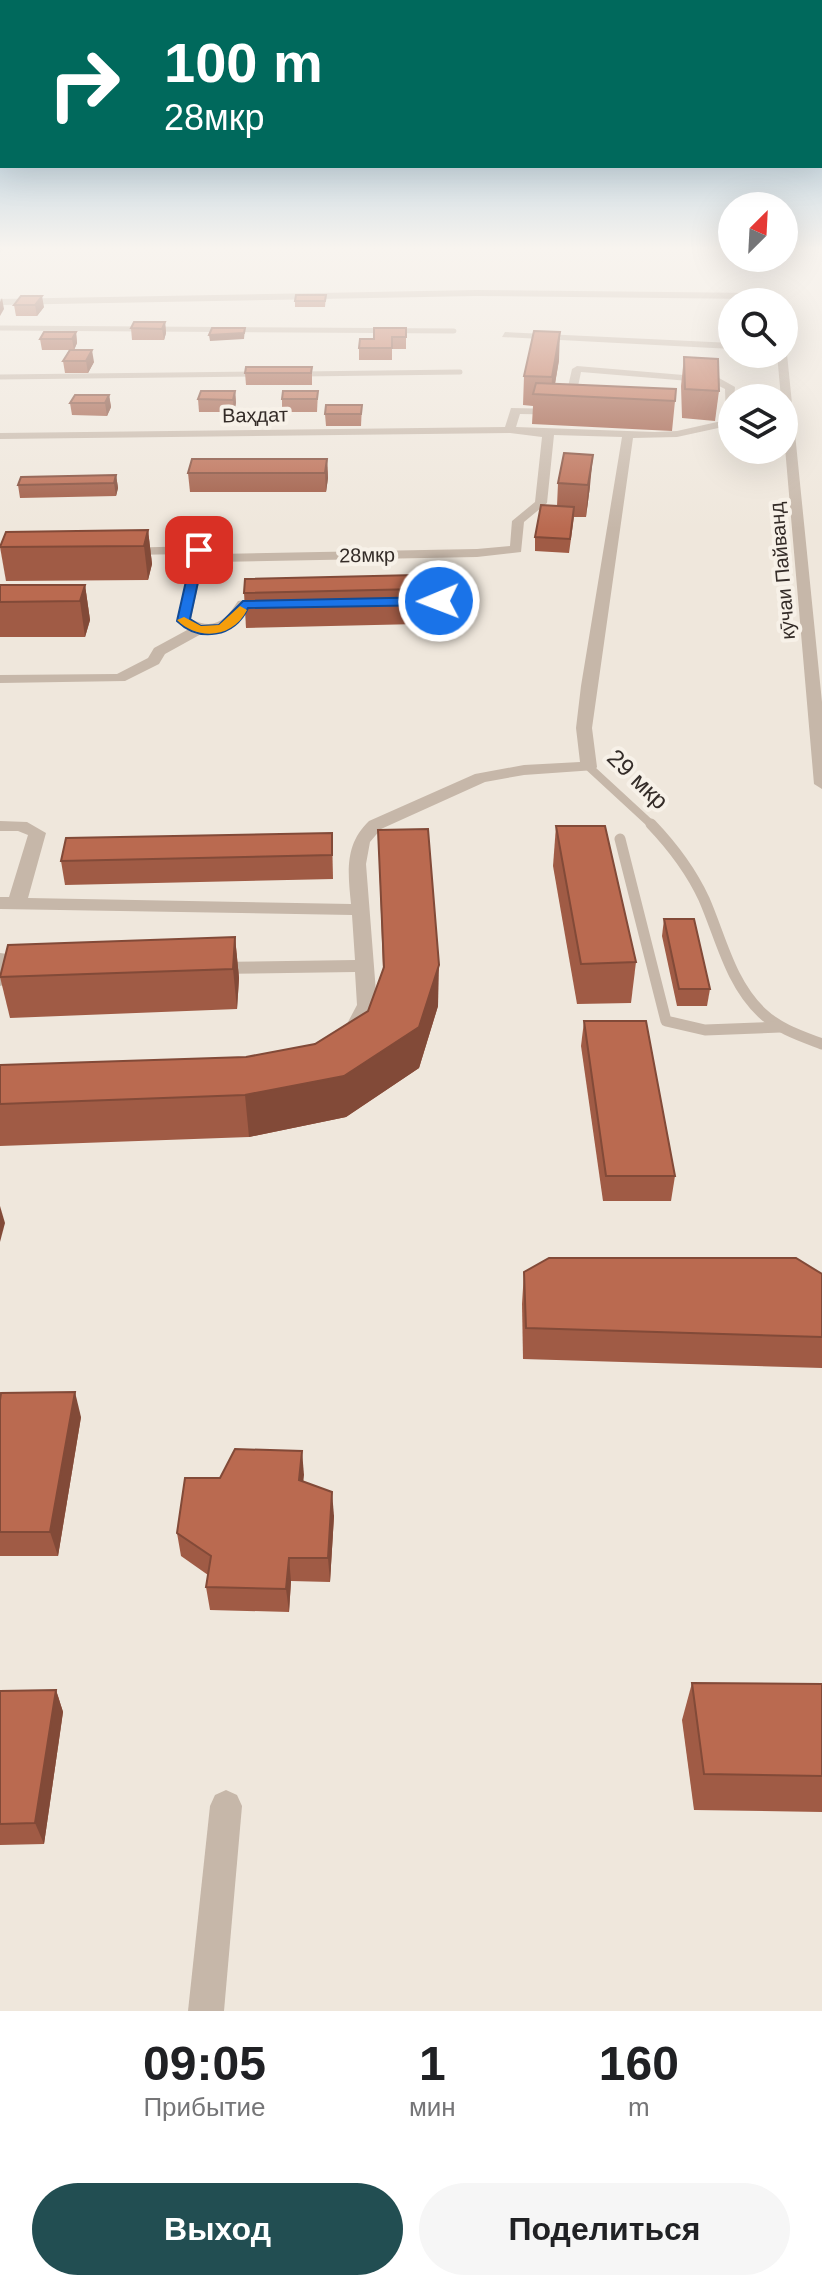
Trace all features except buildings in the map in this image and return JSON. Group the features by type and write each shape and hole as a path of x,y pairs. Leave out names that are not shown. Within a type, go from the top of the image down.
{"street":[{"path":"626,341 718,345"},
{"name":"кӯчаи Пайванд","path":"783,368 822,784"},
{"path":"577,369 655,381 715,380 730,387 732,422 677,434 510,430 515,410 568,413 568,407 577,369"},
{"path":"568,407 582,408"},
{"name":"Ваҳдат","path":"0,436 510,430"},
{"name":"28мкр","path":"104,552 199,550 215,558 477,553 516,549 518,521 541,503 548,435 538,431"},
{"name":"29 мкр","path":"589,767 584,728 628,435"},
{"path":"198,630 184,621 199,550"},
{"path":"0,679 120,678 154,661 159,651 198,630 222,629 237,618 243,604 288,604"},
{"path":"333,1056 344,1050 367,1005 359,849 363,834 375,825 481,778 524,770 589,767"},
{"path":"0,826 21,826 37,833 8,903 361,910"},
{"path":"187,968 363,966"},
{"path":"206,2011 226,1806"}],"lane":[{"path":"285,374 460,372"},
{"path":"0,377 269,374"},
{"name":"29 мкр","path":"589,767 626,798 677,853 695,882 729,965 747,998 780,1027 822,1044"},
{"path":"620,839 666,1021 675,1028 692,1029 780,1027"}],"slow traffic":[{"path":"184,620 198,630 222,629 237,618 240,610"}],"route":[{"path":"199,550 189,585 184,621 198,630 222,629 237,618 243,604 439,601"}]}
